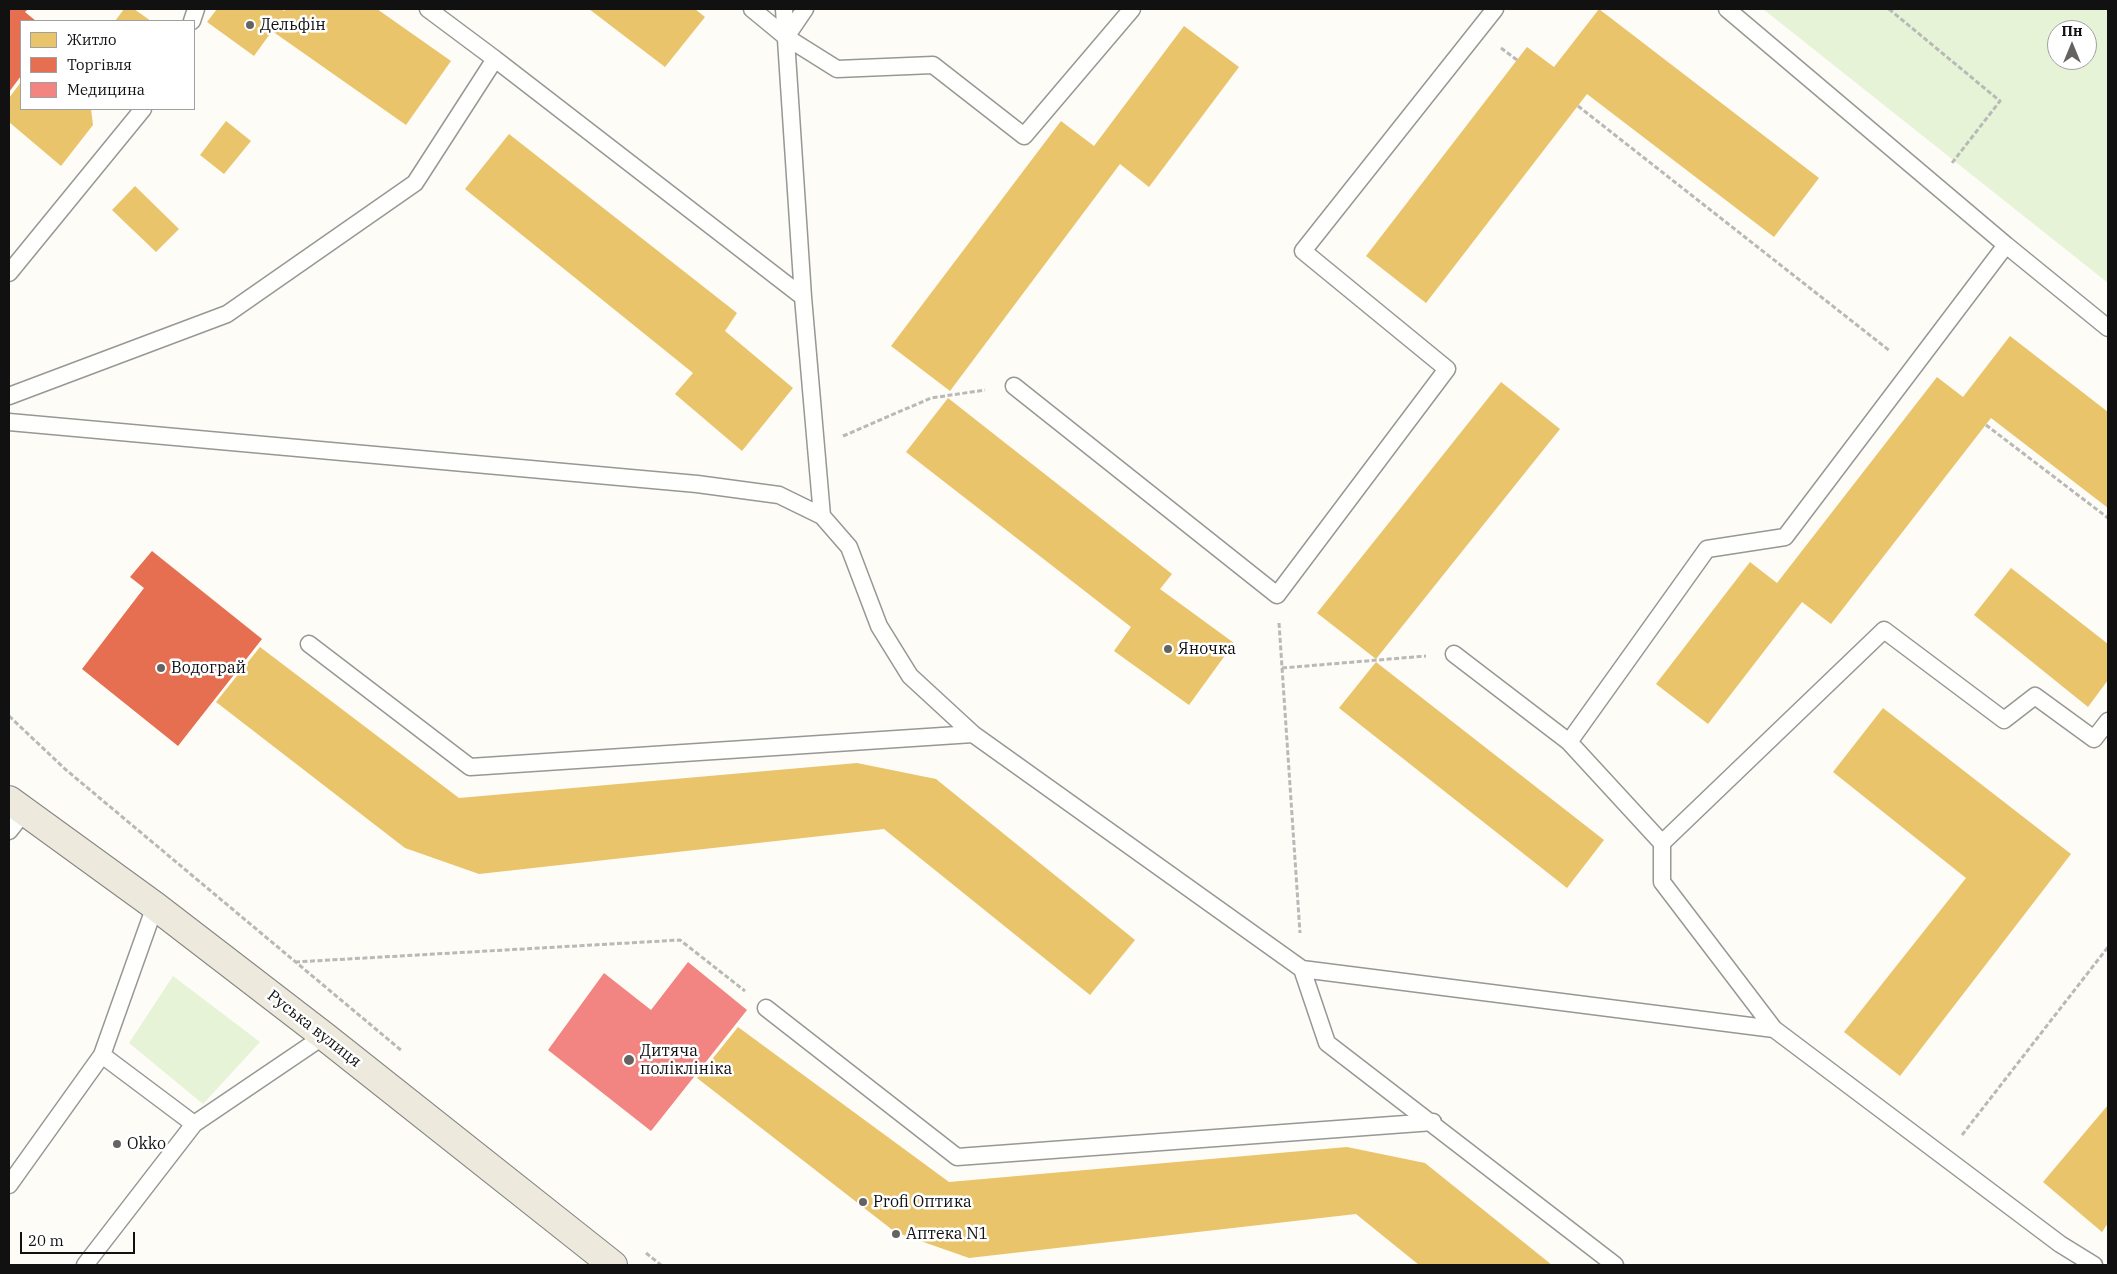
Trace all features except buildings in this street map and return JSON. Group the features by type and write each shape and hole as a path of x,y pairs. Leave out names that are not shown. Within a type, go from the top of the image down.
{"main road":[{"name":"Руська вулиця","path":"14,814 154,906 324,1036 613,1265"}],"lane":[{"path":"428,9 803,297"},
{"path":"752,9 786,37 837,69 932,65 1024,136 1132,9"},
{"path":"784,9 803,297 822,516"},
{"path":"786,37 805,9"},
{"path":"1014,386 1277,595 1447,369 1303,250 1495,9"},
{"path":"1727,9 2006,245 2108,328"},
{"path":"9,396 227,314 415,183 495,59"},
{"path":"9,273 141,110"},
{"path":"1569,742 1707,549 1785,537 2006,245"},
{"path":"9,422 697,484 778,495 822,516 849,547 879,626 910,676 973,734 1302,969 1774,1029"},
{"path":"1662,844 1884,630 2004,720 2035,696 2094,739 2108,721"},
{"path":"309,644 470,767 973,734"},
{"path":"1454,654 1569,742 1662,844 1662,882 1774,1029 2060,1244 2094,1265"},
{"path":"9,1185 102,1055 154,906"},
{"path":"1302,969 1327,1043 1433,1122 1615,1265"},
{"path":"766,1008 957,1157 1433,1122"},
{"path":"85,1265 194,1124 324,1036"},
{"path":"102,1055 194,1124"}],"path":[{"path":"1889,9 2000,102 1935,185"},
{"path":"1578,106 1912,368"},
{"path":"817,447 931,398 1014,386"},
{"path":"1986,425 2108,518"},
{"path":"1277,595 1302,969"},
{"path":"1282,668 1454,654"},
{"path":"9,716 65,769 409,1057"},
{"path":"294,962 680,940 766,1008"},
{"path":"1945,1157 2108,947"},
{"path":"638,1246 661,1265"}],"green space":[{"path":"1763,9 2108,9 2108,283"},
{"path":"173,976 260,1042 203,1104 129,1043"}],"place":[{"name":"Дельфін","path":"250,25"},
{"name":"Яночка","path":"1168,649"},
{"name":"Водограй","path":"161,668"},
{"name":"Дитяча поліклініка","path":"629,1060"},
{"name":"Okko","path":"117,1144"},
{"name":"Profi Оптика","path":"863,1202"},
{"name":"Аптека N1","path":"896,1234"}]}
